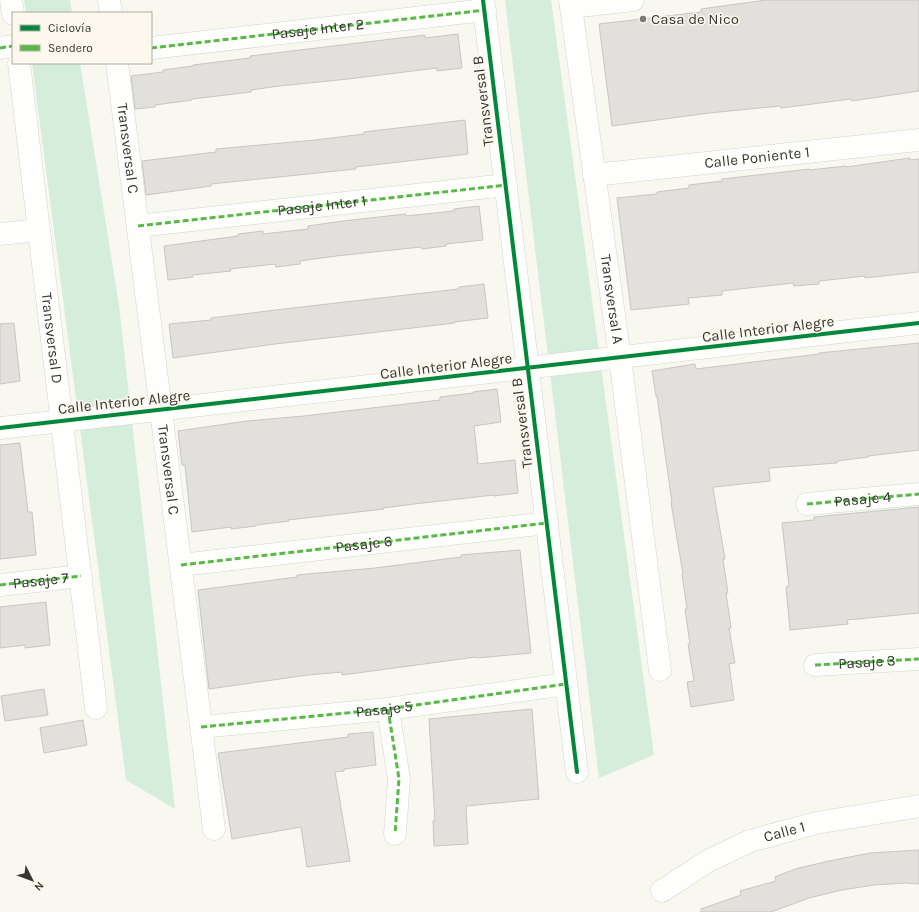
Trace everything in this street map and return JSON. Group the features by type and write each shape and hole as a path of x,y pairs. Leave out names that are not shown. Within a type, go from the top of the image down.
{"street":[{"path":"11,0 13,12"},
{"path":"109,0 111,12"},
{"path":"570,4 633,0"},
{"name":"Transversal A","path":"570,4 620,358 660,670"},
{"name":"Pasaje Inter 2","path":"152,48 484,5"},
{"name":"Transversal B","path":"484,5 577,772"},
{"path":"0,48 12,46"},
{"name":"Transversal D","path":"19,64 96,708"},
{"name":"Transversal C","path":"117,64 214,829"},
{"name":"Calle Poniente 1","path":"594,175 919,140"},
{"name":"Pasaje Inter 1","path":"138,226 506,185"},
{"path":"0,234 39,230"},
{"name":"Calle Interior Alegre","path":"0,428 919,323"},
{"name":"Pasaje 4","path":"806,504 919,494"},
{"name":"Pasaje 6","path":"181,565 547,524"},
{"name":"Pasaje 7","path":"0,585 80,576"},
{"name":"Pasaje 3","path":"815,665 919,659"},
{"name":"Pasaje 5","path":"201,727 388,709 566,684"},
{"path":"388,709 399,779 395,834"},
{"name":"Calle 1","path":"662,891 708,861 750,841 816,823 919,806"}],"green space":[{"path":"24,0 70,0 72,12 26,12"},
{"path":"505,0 551,0 654,755 599,778"},
{"path":"32,64 80,64 119,305 175,809 126,780"}],"building":[{"path":"766,0 919,0 919,91 852,101 851,99 781,108 780,106 709,113 612,126 599,24 701,12 701,9"},
{"path":"458,34 462,68 437,71 437,68 279,86 251,90 251,92 192,99 155,105 155,107 135,109 131,76 163,72 163,70 193,65 250,58 250,56 425,35 425,38"},
{"path":"465,120 468,154 356,167 356,169 211,184 211,186 146,195 142,161 216,152 216,149 315,140 364,134 364,132"},
{"path":"910,158 910,160 919,159 919,272 819,281 819,284 794,286 793,283 722,291 722,295 688,298 689,304 631,310 617,198 657,194 657,192 689,188 689,185 722,181 722,179 810,169 846,167"},
{"path":"479,206 483,240 446,244 446,246 422,249 421,247 336,256 300,261 300,264 276,267 275,264 230,269 231,271 193,275 193,277 168,280 164,246 238,236 238,234 263,231 263,234 308,229 308,226 343,221 406,214 406,216 454,211 454,209"},
{"path":"484,284 488,318 173,358 169,324 459,289 459,287"},
{"path":"14,323 20,381 0,384 0,324"},
{"path":"919,343 919,450 868,456 837,461 837,463 769,468 770,481 713,488 725,559 723,559 731,628 729,628 735,663 729,664 734,700 691,707 687,682 694,681 688,644 690,644 685,609 687,609 683,574 652,371 695,364 696,369 819,353"},
{"path":"497,389 501,422 474,426 478,464 515,460 518,493 414,504 288,520 289,521 231,529 231,527 192,532 185,465 182,465 178,431 247,421 440,400 440,397"},
{"path":"20,443 28,512 32,512 36,555 0,559 0,445"},
{"path":"919,507 919,613 847,620 848,624 790,630 786,587 789,586 782,523 814,520 814,517"},
{"path":"520,550 531,653 476,657 342,675 342,672 308,675 209,689 198,590 297,577 297,575 375,568 461,557 461,555"},
{"path":"46,602 50,645 25,648 25,645 0,648 0,607"},
{"path":"44,689 48,715 5,721 1,696"},
{"path":"532,709 539,799 466,806 468,844 434,846 433,821 435,821 429,719"},
{"path":"83,720 87,745 44,753 40,728"},
{"path":"373,732 376,765 344,769 344,771 335,772 350,861 307,867 301,827 232,839 218,753 348,737 348,734"},
{"path":"919,850 919,884 906,883 874,885 842,890 809,898 771,912 701,912 701,909 741,895 740,891 776,881 775,877 795,869 870,853"}],"marked path":[{"path":"152,48 485,10"},
{"path":"0,48 12,46"},
{"path":"138,226 506,185"},
{"path":"807,504 919,494"},
{"path":"181,565 547,523"},
{"path":"0,585 81,576"},
{"path":"815,665 919,659"},
{"path":"201,727 388,709 566,684"},
{"path":"388,709 399,779 395,834"}],"cycle path":[{"path":"483,0 577,772"},
{"path":"0,428 919,323"}],"place":[{"name":"Casa de Nico","path":"643,19"}]}
